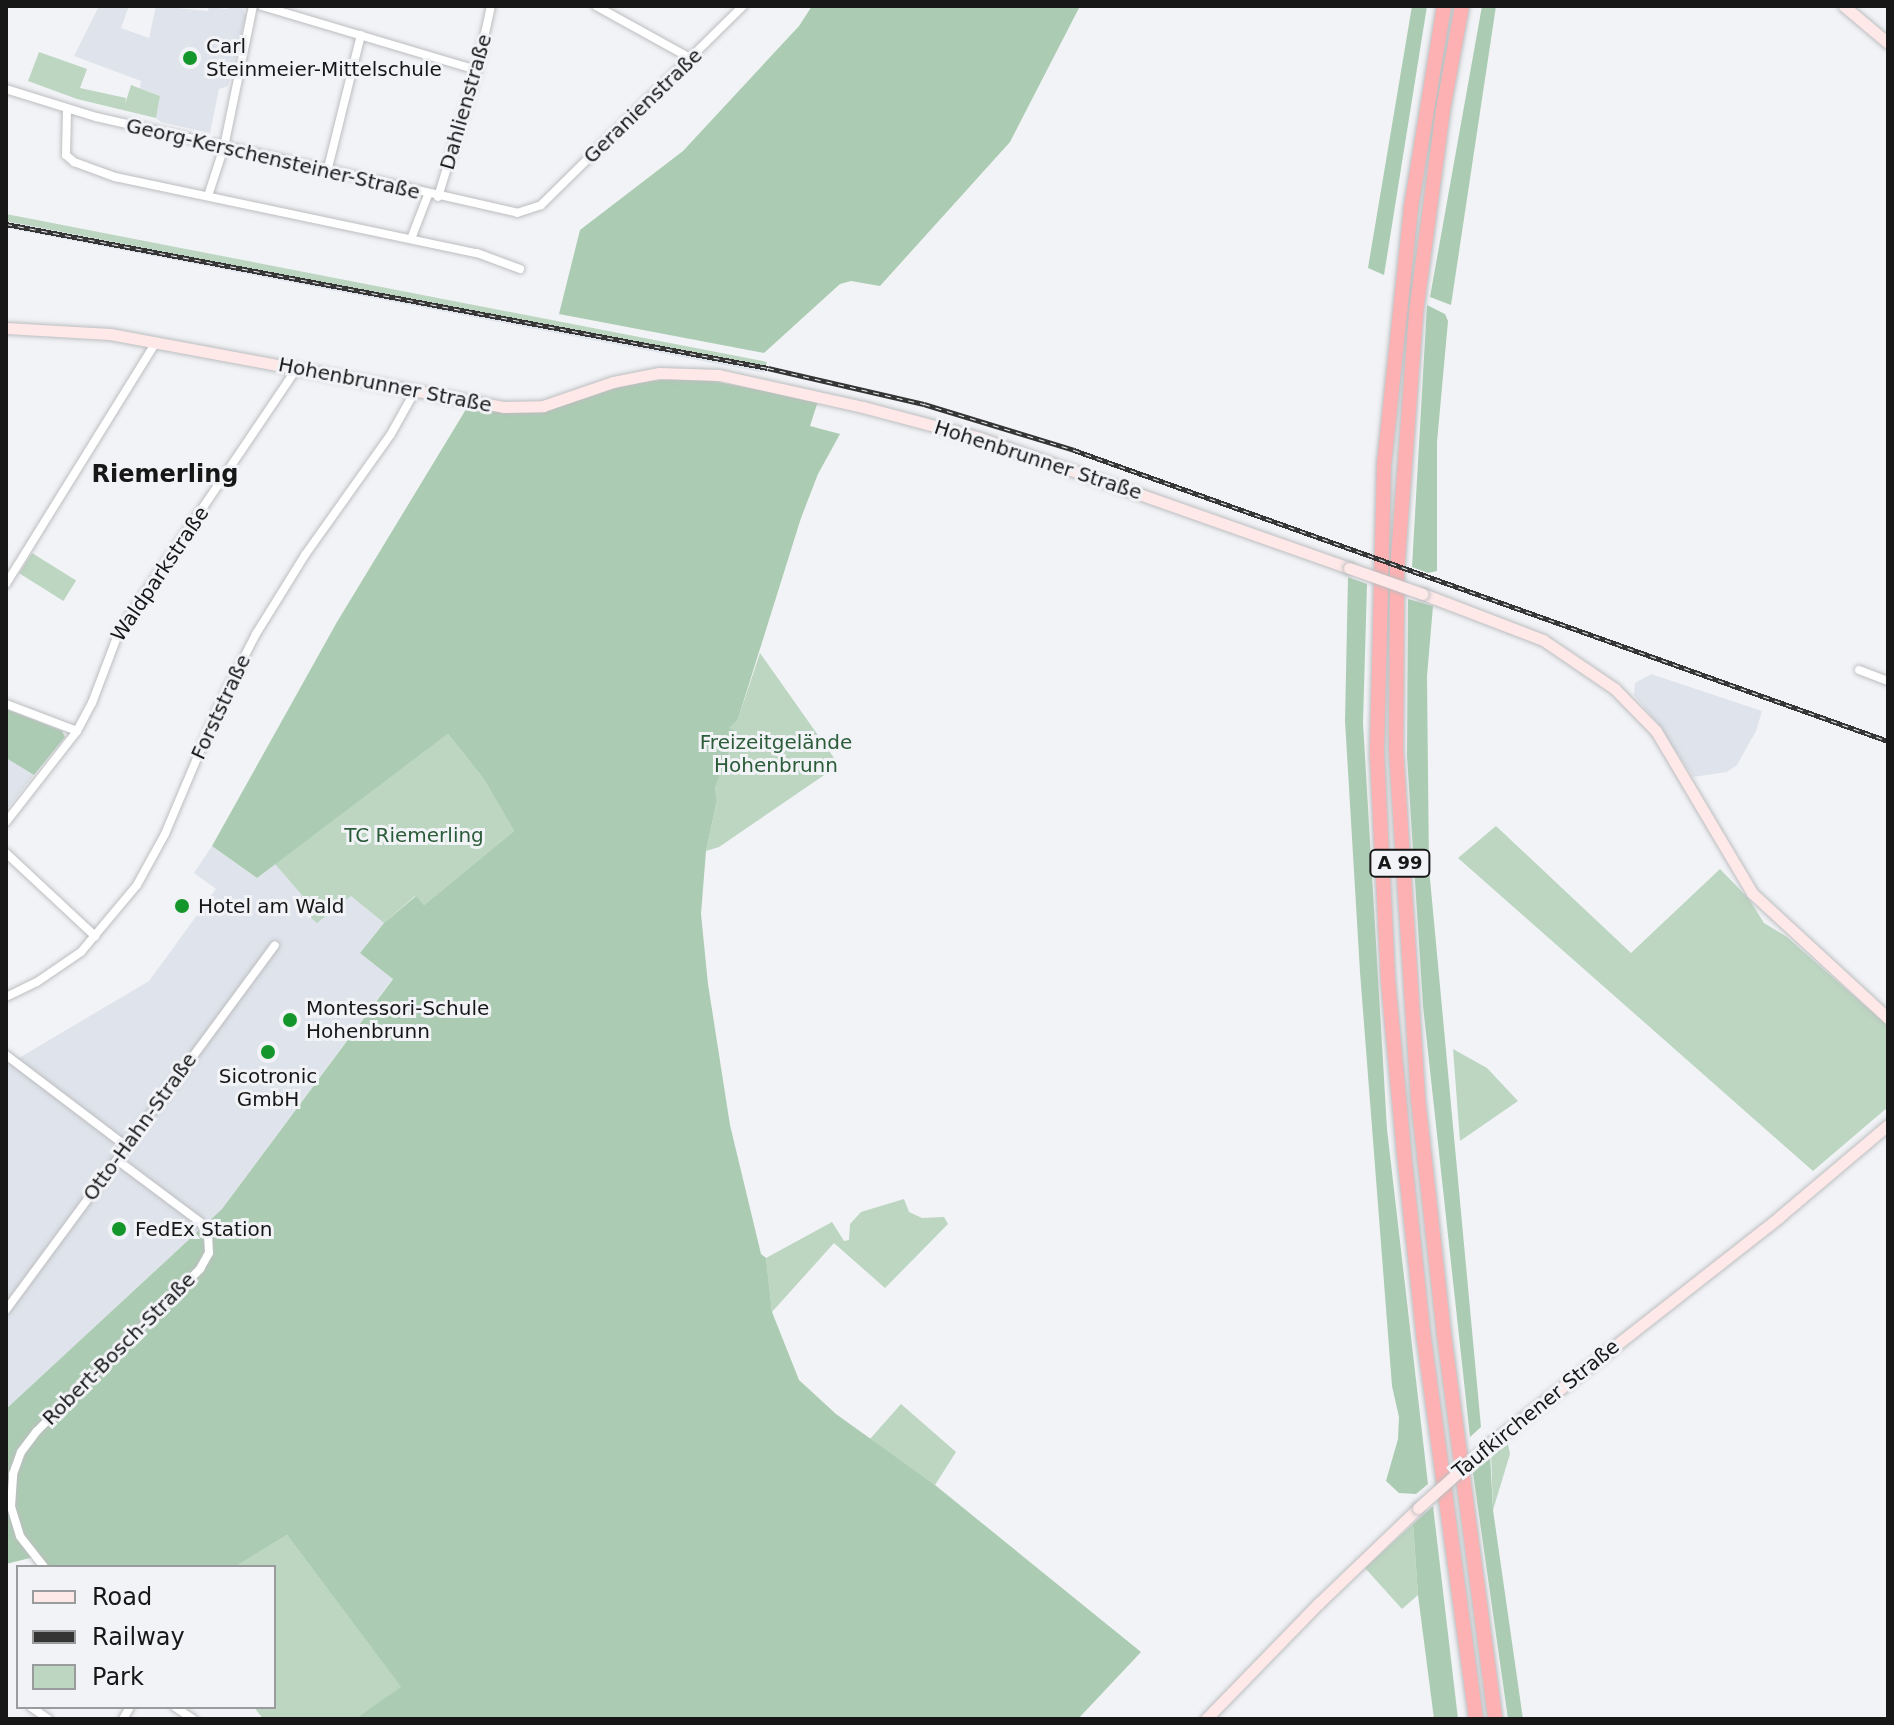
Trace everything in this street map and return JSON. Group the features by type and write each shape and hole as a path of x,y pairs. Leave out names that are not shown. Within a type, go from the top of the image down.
{"highway":[{"name":"A 99","path":"1444,6 1411,208 1384,464 1377,754 1388,980 1404,1153 1424,1339 1476,1719"},
{"name":"A 99","path":"1462,6 1443,110 1416,313 1397,573 1396,749 1407,974 1419,1115 1495,1719"}],"street":[{"path":"208,196 224,147 253,6"},
{"path":"262,6 477,70"},
{"name":"Dahlienstraße","path":"411,239 433,196 477,70 491,6"},
{"path":"596,6 692,59"},
{"name":"Geranienstraße","path":"541,205 743,6"},
{"path":"1844,6 1888,43"},
{"path":"327,172 361,35"},
{"name":"Georg-Kerschensteiner-Straße","path":"6,89 67,110 433,196 517,213 541,205"},
{"path":"67,110 65,150 74,162 115,177 500,259 520,269"},
{"name":"Hohenbrunner Straße","path":"6,328 91,332 156,342 504,407 556,402 634,377 678,372 719,375 980,438 1423,594 1543,640 1615,689 1664,744 1752,893 1888,1018"},
{"path":"6,584 156,342"},
{"name":"Waldparkstraße","path":"6,822 77,731 92,703 119,632 297,368"},
{"name":"Forststraße","path":"6,997 51,973 95,936 150,865 220,704 266,616 391,434 415,391"},
{"path":"1859,670 1888,681"},
{"path":"6,704 77,731"},
{"path":"6,853 95,936"},
{"name":"Otto-Hahn-Straße","path":"6,1310 275,945"},
{"path":"6,1055 126,1146"},
{"name":"Taufkirchener Straße","path":"1206,1719 1319,1603 1490,1444 1758,1233 1888,1125"},
{"name":"Robert-Bosch-Straße","path":"42,1565 20,1536 11,1506 13,1474 21,1452 37,1431 200,1269 209,1253 208,1235 200,1222 117,1160"},
{"path":"6,1290 15,1297"}],"shaded area":[{"path":"99,6 129,6 121,28 149,38 156,6 208,11 209,6 225,9 238,6 243,9 246,16 228,86 219,89 210,133 161,122 156,118 160,96 140,88 141,81 74,56"},
{"path":"6,221 766,365 765,373 6,228"},
{"path":"1651,674 1762,711 1756,731 1737,765 1727,772 1693,777 1659,725 1634,695 1635,683"},
{"path":"6,758 34,775 6,810"},
{"path":"212,846 257,878 275,864 303,895 351,896 384,923 360,953 393,978 222,1209 6,1409 6,1049 19,1058 149,981 216,889 194,873"}],"green space":[{"path":"812,6 1080,6 1010,142 880,286 851,281 840,284 764,353 559,314 580,230 683,151 799,26"},
{"path":"1412,6 1427,6 1384,275 1368,268"},
{"path":"1482,6 1496,6 1451,305 1430,297"},
{"path":"39,52 87,69 80,88 126,98 125,104 131,85 160,96 156,118 77,99 28,81"},
{"path":"6,214 767,362 765,369 6,221"},
{"path":"1427,305 1445,314 1448,321 1437,442 1437,571 1428,573 1412,567"},
{"path":"692,377 818,401 810,426 840,434 818,474 801,518 738,719 729,728 736,731 715,788 717,800 706,851 701,914 708,984 730,1125 761,1254 766,1258 772,1312 799,1380 836,1414 935,1485 1141,1652 1078,1719 355,1719 401,1687 287,1535 238,1565 45,1565 38,1556 6,1564 6,1409 222,1209 393,979 360,953 384,923 416,896 424,905 514,831 483,778 448,734 257,878 212,846 337,622 468,406 505,411 545,411 631,383"},
{"path":"32,553 76,581 63,601 19,573"},
{"path":"1348,577 1367,584 1363,723 1387,1129 1428,1484 1416,1494 1399,1493 1386,1481 1398,1439 1399,1417 1392,1386 1360,972 1345,721"},
{"path":"1408,599 1433,606 1427,676 1429,868 1481,1427 1470,1437 1423,1006 1407,756"},
{"name":"Freizeitgelände Hohenbrunn","path":"760,653 839,765 719,847 706,851 717,800 715,788 735,731 729,729 731,722 738,719"},
{"path":"6,709 62,731 65,737 34,775 6,758"},
{"name":"TC Riemerling","path":"448,734 483,778 514,831 424,905 415,896 384,923 351,896 317,923 295,905 302,895 275,864"},
{"path":"1496,826 1631,953 1720,869 1749,899 1764,923 1787,937 1888,1026 1888,1107 1813,1171 1458,858"},
{"path":"1453,1049 1487,1068 1518,1101 1460,1141"},
{"path":"904,1199 909,1212 922,1218 944,1217 948,1224 885,1288 834,1243 772,1312 766,1258 832,1222 844,1241 849,1240 850,1224 861,1212"},
{"path":"901,1404 956,1452 935,1485 870,1439"},
{"path":"1507,1439 1510,1454 1493,1510 1491,1452"},
{"path":"1490,1454 1493,1510 1523,1719 1508,1719 1473,1473"},
{"path":"1433,1506 1458,1719 1434,1719 1418,1595 1413,1524"},
{"path":"1413,1524 1418,1595 1402,1609 1365,1568"},
{"path":"287,1535 402,1688 355,1719 263,1719 256,1709 276,1709 276,1565 238,1565"}],"railway":[{"path":"6,224 768,368 924,404 1074,450 1888,741"}],"place":[{"name":"Carl Steinmeier-Mittelschule","path":"190,58"},
{"name":"Hotel am Wald","path":"182,906"},
{"name":"Montessori-Schule Hohenbrunn","path":"290,1020"},
{"name":"Sicotronic GmbH","path":"268,1052"},
{"name":"FedEx Station","path":"119,1229"}],"district":[{"name":"Riemerling","path":"165,475"}]}
